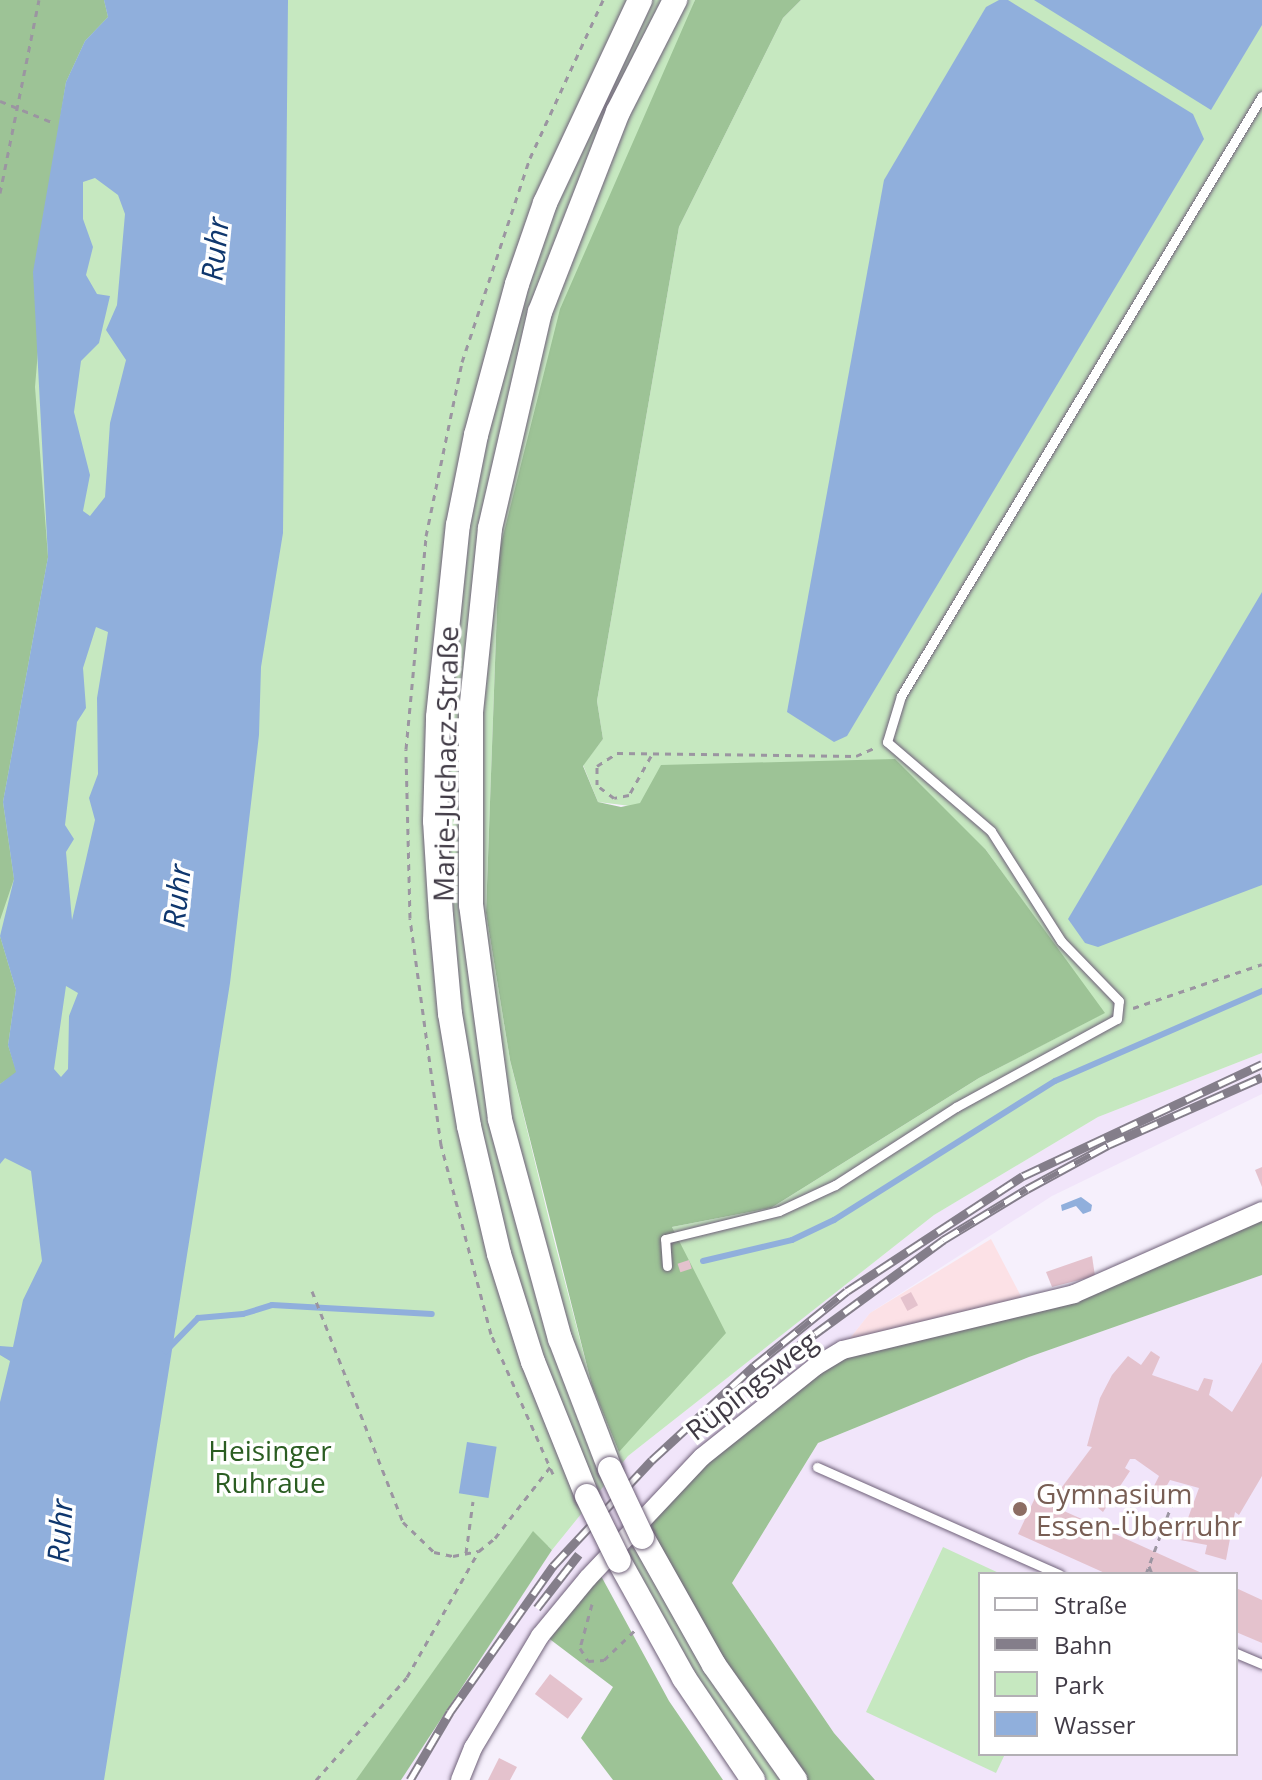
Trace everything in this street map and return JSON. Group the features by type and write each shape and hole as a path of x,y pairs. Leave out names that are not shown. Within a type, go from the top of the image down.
{"main road":[{"name":"Marie-Juchacz-Straße","path":"640,0 545,203 517,284 476,435 458,525 438,717 435,821 440,900 450,1014 469,1126 499,1254 533,1362 587,1496 619,1561 684,1678 753,1780"},
{"name":"Marie-Juchacz-Straße","path":"675,0 618,112 540,312 490,528 471,712 471,905 500,1119 560,1339 610,1469 642,1537 714,1665 795,1780"}],"street":[{"name":"Rüpingsweg","path":"460,1780 540,1636 588,1578 702,1457 790,1384 843,1350 1074,1294 1262,1211"}],"lane":[{"path":"667,1266 665,1239 779,1211 835,1185 956,1107 1117,1019 1119,1001 1061,941 991,831 887,742 901,696 1262,96"},
{"path":"817,1467 1054,1572"},
{"path":"1238,1654 1262,1664"}],"path":[{"path":"0,193 39,0"},
{"path":"0,101 54,123"},
{"path":"651,756 629,795 614,798 597,785 597,766 609,754 856,756 887,742"},
{"path":"1118,1009 1140,1007 1262,964"},
{"path":"312,1291 403,1522 434,1552 465,1554 479,1551"},
{"path":"316,1780 407,1677 479,1551 495,1538 550,1467"},
{"path":"1147,1572 1179,1485"},
{"path":"465,1554 473,1501"},
{"path":"1149,1566 1151,1572"},
{"path":"588,1578 594,1589 588,1632 580,1648 585,1658 604,1660 634,1631"}],"shaded area":[{"path":"1262,1053 1262,1094 1052,1196 870,1313 847,1342 568,1591 454,1780 401,1780 552,1550 628,1456 934,1215 1098,1117"},
{"path":"991,1239 1023,1300 847,1342 870,1313"},
{"name":"Gymnasium Essen-Überruhr","path":"1262,1275 1262,1780 875,1780 834,1733 732,1583 818,1443 1029,1357"}],"green space":[{"name":"Heisinger Ruhraue","path":"0,0 695,0 499,552 486,913 510,1060 552,1232 592,1386 619,1452 692,1269 672,1227 771,1208 979,1078 1104,1013 986,850 598,802 583,765 603,739 597,701 679,227 783,18 801,0 1262,0 1262,1053 1098,1117 934,1215 628,1456 552,1550 548,1546 389,1780 0,1780"},
{"path":"0,0 104,0 108,17 85,41 66,82 54,158 35,387 48,557 3,802 14,879 0,920"},
{"path":"695,0 801,0 783,18 679,227 597,701 603,739 583,766 598,802 621,807 640,803 661,765 895,759 986,850 1105,1013 979,1078 771,1208 672,1227 726,1333 619,1452 592,1386 510,1060 486,913 499,552 560,309"},
{"path":"0,936 16,990 8,1045 17,1073 0,1084"},
{"path":"1262,1218 1262,1275 1029,1357 818,1443 732,1583 834,1733 875,1780 799,1780 770,1740 644,1521 705,1459 845,1355 1048,1306"},
{"path":"533,1531 552,1550 401,1780 356,1780"},
{"path":"633,1543 707,1673 780,1780 767,1780 700,1681 627,1554"},
{"path":"943,1547 997,1572 978,1572 978,1756 1004,1756 996,1773 866,1712"},
{"path":"600,1574 669,1701 723,1780 613,1780 581,1738 613,1687 547,1637"}],"water":[{"name":"Ruhr","path":"104,0 288,0 283,533 261,667 259,735 230,983 104,1780 0,1780 0,1402 10,1361 0,1355 0,1346 13,1347 23,1300 42,1261 31,1171 5,1158 0,1164 0,1084 16,1072 8,1045 16,990 0,936 14,879 3,802 48,557 33,272 66,82 85,41 108,17","holes":["95,178 118,195 125,214 117,305 106,330 126,360 110,423 105,497 90,516 83,511 90,475 74,412 81,361 99,343 110,296 97,294 86,275 93,247 83,219 83,182","96,627 108,632 97,698 98,774 89,798 95,820 72,920 66,852 74,839 65,825 77,722 86,708 83,668","66,986 78,993 69,1016 68,1069 61,1077 54,1069"]},
{"path":"999,0 1008,0 1193,114 1204,139 847,736 834,742 787,712 884,180 986,7"},
{"path":"1034,0 1262,0 1262,25 1211,110"},
{"path":"1262,592 1262,885 1098,947 1085,943 1068,919"},
{"path":"1081,1197 1092,1205 1091,1211 1083,1214 1076,1206 1062,1211 1061,1205"},
{"path":"467,1442 497,1447 488,1498 459,1493"}],"building":[{"path":"1262,1167 1262,1187 1255,1170"},
{"path":"1092,1256 1095,1276 1052,1287 1046,1272"},
{"path":"689,1260 692,1269 680,1272 678,1264"},
{"path":"911,1292 918,1305 907,1311 900,1298"},
{"path":"1151,1351 1160,1357 1152,1375 1198,1391 1204,1378 1213,1380 1209,1395 1232,1412 1262,1362 1262,1476 1239,1515 1235,1512 1226,1560 1205,1554 1207,1545 1180,1540 1199,1488 1170,1480 1162,1494 1153,1488 1159,1476 1135,1459 1130,1459 1125,1468 1130,1471 1103,1512 1082,1495 1077,1503 1059,1491 1092,1447 1087,1446 1100,1398 1112,1375 1128,1356 1141,1365"},
{"path":"1035,1498 1200,1572 1103,1572 1018,1534"},
{"path":"1238,1589 1262,1600 1262,1643 1238,1633"},
{"path":"550,1674 583,1699 568,1719 535,1694"},
{"path":"499,1758 517,1767 510,1780 488,1780"}],"waterway":[{"path":"703,1261 792,1240 834,1220 1055,1081 1262,991"},
{"path":"166,1351 198,1318 243,1314 272,1305 432,1314"}],"railway":[{"path":"410,1780 450,1712 553,1566 652,1460 754,1366 847,1291 1023,1176 1262,1064"},
{"path":"786,1355 943,1240 1027,1189 1108,1145 1262,1077"},
{"path":"537,1608 579,1554"}],"place":[{"name":"Gymnasium Essen-Überruhr","path":"1020,1509"}]}
